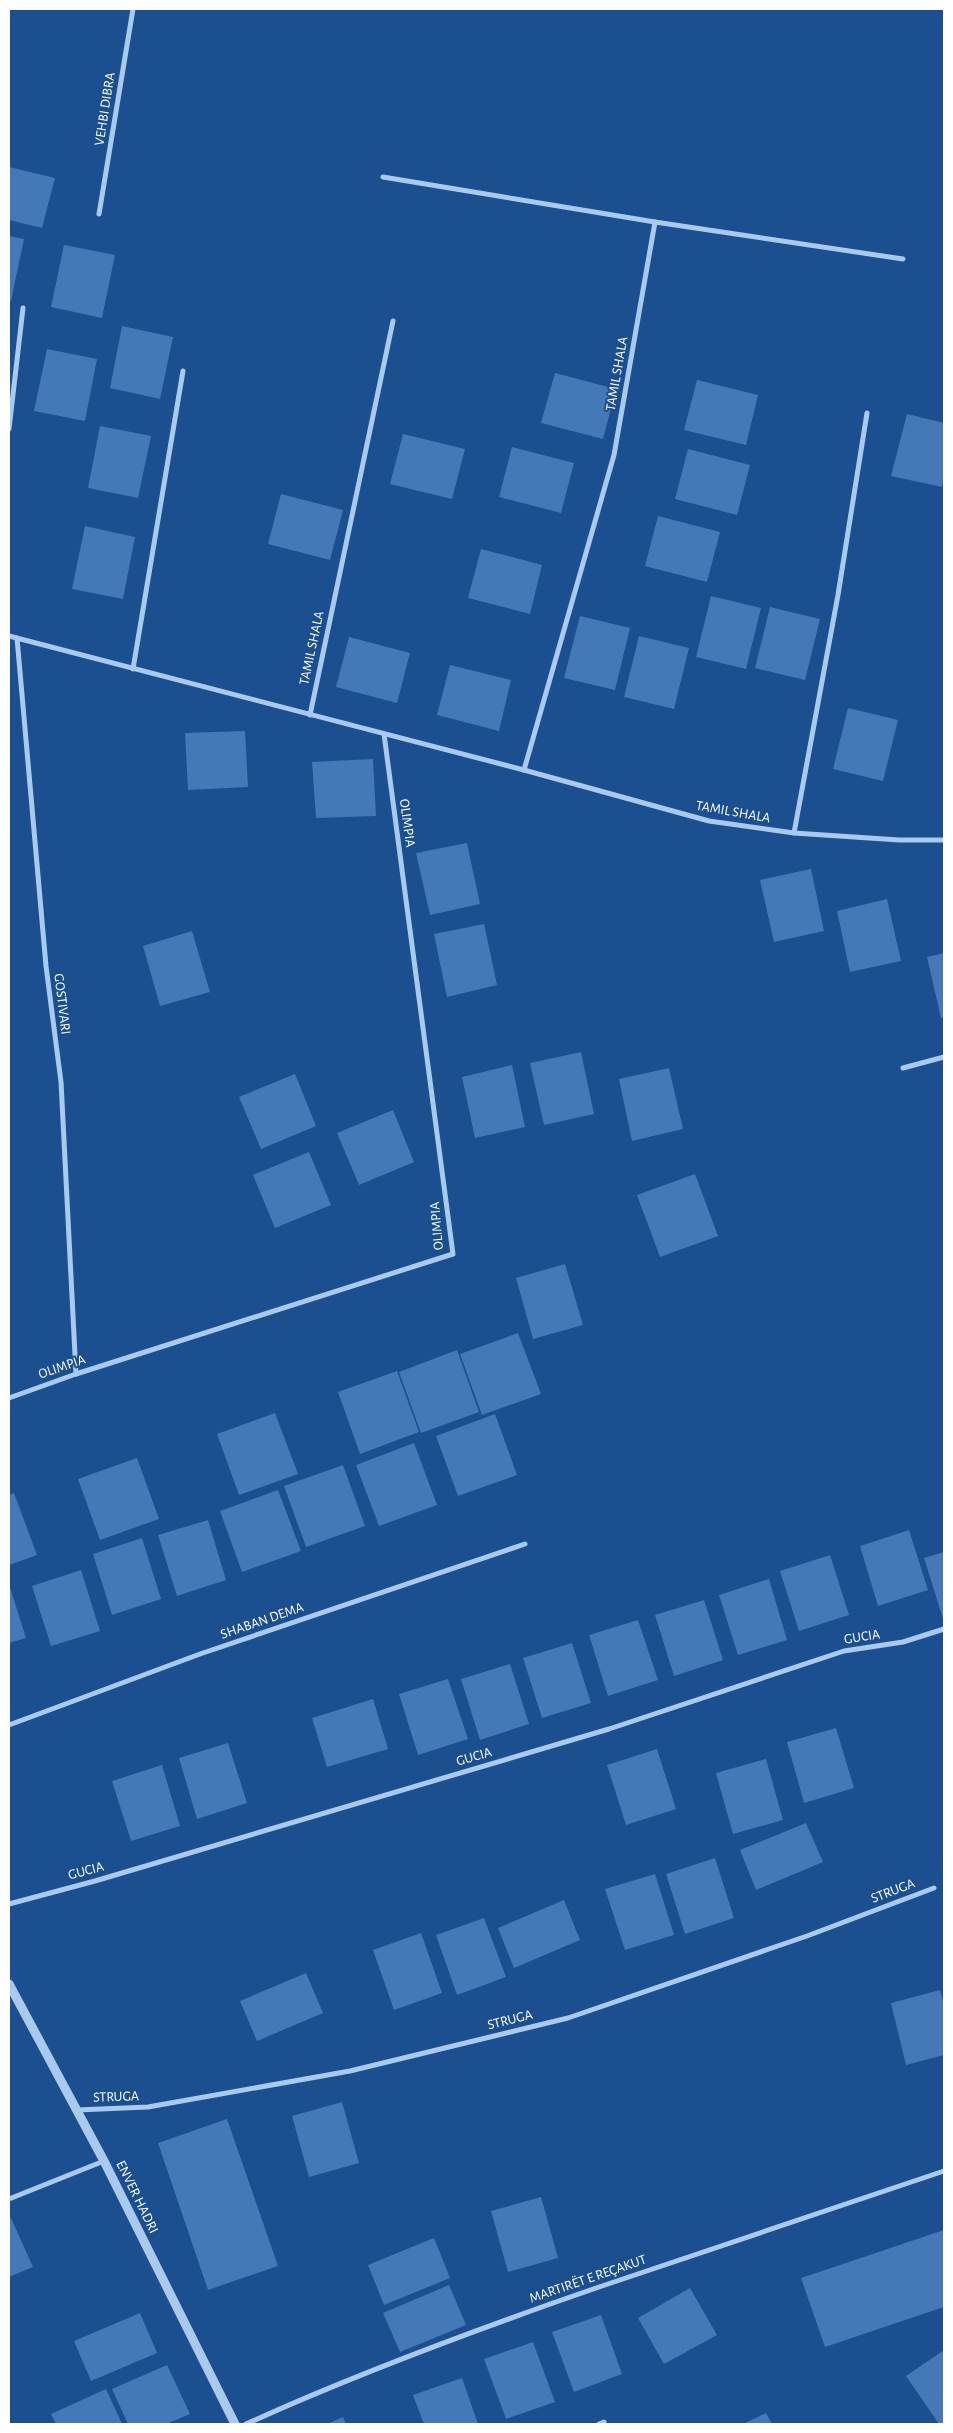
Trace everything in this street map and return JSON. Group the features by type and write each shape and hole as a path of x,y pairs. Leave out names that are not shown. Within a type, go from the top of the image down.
{"street":[{"name":"VEHBI DIBRA","path":"99,214 133,9"},
{"path":"383,177 655,222 903,260"},
{"name":"TAMIL SHALA","path":"524,770 614,455 655,222"},
{"path":"9,429 24,308"},
{"name":"TAMIL SHALA","path":"310,715 393,322"},
{"path":"133,669 183,371"},
{"path":"794,832 836,605 866,413"},
{"name":"TAMIL SHALA","path":"9,636 524,770 709,821 794,832 899,840 944,840"},
{"name":"GOSTIVARI","path":"17,638 46,966 61,1082 76,1374"},
{"name":"OLIMPIA","path":"9,1398 76,1374 453,1254 384,734"},
{"path":"903,1068 944,1057"},
{"name":"SHABAN DEMA","path":"9,1725 200,1654 525,1544"},
{"name":"GUCIA","path":"9,1904 96,1881 609,1729 844,1651 903,1642 944,1630"},
{"name":"STRUGA","path":"77,2110 148,2108 350,2071 568,2018 807,1936 934,1888"},
{"name":"ENVER HADRI","path":"9,1984 104,2161 235,2424"},
{"path":"9,2199 104,2161"},
{"name":"MARTIRËT E REÇAKUT","path":"246,2424 321,2390 476,2330 766,2229 944,2171"}],"building":[{"path":"9,167 55,178 42,228 9,220"},
{"path":"9,236 24,239 11,301 9,301"},
{"path":"64,245 115,255 102,318 51,307"},
{"path":"122,326 173,337 160,399 110,388"},
{"path":"47,349 97,359 85,421 34,411"},
{"path":"555,373 616,389 603,439 541,423"},
{"path":"697,380 758,395 746,445 684,430"},
{"path":"907,414 944,423 944,476 942,487 891,476"},
{"path":"100,426 151,436 138,498 88,488"},
{"path":"403,434 465,449 452,499 390,484"},
{"path":"512,447 574,463 561,513 499,497"},
{"path":"688,449 750,465 737,515 675,499"},
{"path":"281,494 343,510 330,560 268,544"},
{"path":"658,516 720,532 707,582 645,566"},
{"path":"85,526 135,537 123,599 72,589"},
{"path":"481,549 542,565 530,614 468,598"},
{"path":"711,596 761,608 746,669 696,657"},
{"path":"770,607 820,619 805,680 755,668"},
{"path":"580,616 630,628 615,690 564,678"},
{"path":"639,636 689,648 674,709 624,697"},
{"path":"349,637 410,653 397,703 336,687"},
{"path":"450,665 511,680 499,731 437,715"},
{"path":"848,708 898,720 883,781 833,769"},
{"path":"245,731 248,787 188,790 185,733"},
{"path":"373,759 376,816 316,818 312,762"},
{"path":"467,843 480,904 430,915 416,853"},
{"path":"811,869 824,931 774,942 760,880"},
{"path":"887,899 901,961 850,972 837,911"},
{"path":"484,924 497,985 447,997 434,934"},
{"path":"192,931 210,992 160,1006 143,946"},
{"path":"944,953 944,1017 941,1018 927,957"},
{"path":"581,1052 594,1114 544,1125 530,1063"},
{"path":"512,1065 525,1127 475,1138 462,1077"},
{"path":"669,1068 683,1129 632,1141 619,1079"},
{"path":"295,1074 316,1126 261,1149 239,1097"},
{"path":"393,1110 414,1162 359,1185 337,1133"},
{"path":"309,1152 331,1205 275,1228 253,1175"},
{"path":"695,1174 718,1236 660,1257 637,1195"},
{"path":"565,1264 583,1325 533,1339 516,1278"},
{"path":"518,1333 541,1394 482,1415 460,1354"},
{"path":"457,1350 479,1412 421,1433 399,1372"},
{"path":"397,1371 419,1432 360,1454 338,1392"},
{"path":"275,1413 298,1474 239,1495 217,1434"},
{"path":"495,1414 517,1475 458,1496 436,1436"},
{"path":"414,1443 437,1505 379,1526 356,1465"},
{"path":"137,1458 159,1519 100,1540 78,1479"},
{"path":"343,1465 365,1526 306,1547 284,1486"},
{"path":"278,1490 301,1551 242,1572 220,1511"},
{"path":"14,1493 37,1555 9,1565 9,1495"},
{"path":"208,1520 226,1580 177,1596 158,1535"},
{"path":"909,1530 928,1590 878,1606 860,1546"},
{"path":"142,1538 161,1599 112,1615 93,1554"},
{"path":"944,1552 944,1622 924,1558"},
{"path":"830,1555 849,1615 799,1631 780,1571"},
{"path":"81,1570 100,1631 51,1646 32,1586"},
{"path":"769,1579 787,1640 738,1655 719,1595"},
{"path":"9,1584 26,1638 9,1643"},
{"path":"704,1600 723,1660 674,1676 655,1615"},
{"path":"638,1620 658,1680 608,1696 589,1635"},
{"path":"572,1643 591,1703 542,1718 523,1658"},
{"path":"510,1664 529,1724 480,1740 461,1679"},
{"path":"448,1679 468,1739 418,1755 399,1694"},
{"path":"373,1699 388,1749 327,1767 312,1718"},
{"path":"836,1728 854,1788 804,1803 787,1742"},
{"path":"228,1743 247,1803 197,1819 179,1758"},
{"path":"657,1749 676,1809 626,1825 607,1765"},
{"path":"766,1759 783,1820 733,1834 716,1773"},
{"path":"162,1765 180,1826 131,1841 112,1781"},
{"path":"806,1823 823,1862 756,1890 740,1850"},
{"path":"715,1858 734,1918 685,1934 666,1874"},
{"path":"655,1874 674,1935 625,1950 605,1889"},
{"path":"564,1900 580,1940 514,1968 498,1928"},
{"path":"484,1918 506,1977 457,1995 436,1935"},
{"path":"421,1933 442,1993 394,2010 373,1950"},
{"path":"306,1973 323,2013 257,2041 240,2001"},
{"path":"940,1990 944,2005 944,2055 906,2065 891,2003"},
{"path":"342,2102 359,2163 309,2177 292,2116"},
{"path":"227,2119 278,2266 208,2290 158,2143"},
{"path":"541,2197 558,2258 508,2272 491,2211"},
{"path":"11,2218 33,2267 9,2277 9,2219"},
{"path":"944,2230 944,2307 825,2347 801,2278"},
{"path":"434,2238 450,2278 384,2305 368,2265"},
{"path":"449,2285 466,2325 400,2352 383,2313"},
{"path":"690,2288 717,2335 664,2364 638,2318"},
{"path":"140,2313 157,2353 91,2381 74,2341"},
{"path":"601,2315 622,2374 574,2392 552,2332"},
{"path":"533,2342 555,2402 506,2419 484,2359"},
{"path":"944,2350 944,2423 939,2424 906,2376"},
{"path":"167,2365 190,2414 166,2424 128,2424 112,2389"},
{"path":"462,2378 478,2424 424,2424 413,2395"},
{"path":"106,2389 122,2424 56,2424 51,2414"},
{"path":"766,2413 772,2424 743,2424"},
{"path":"343,2417 346,2424 327,2424"}]}
